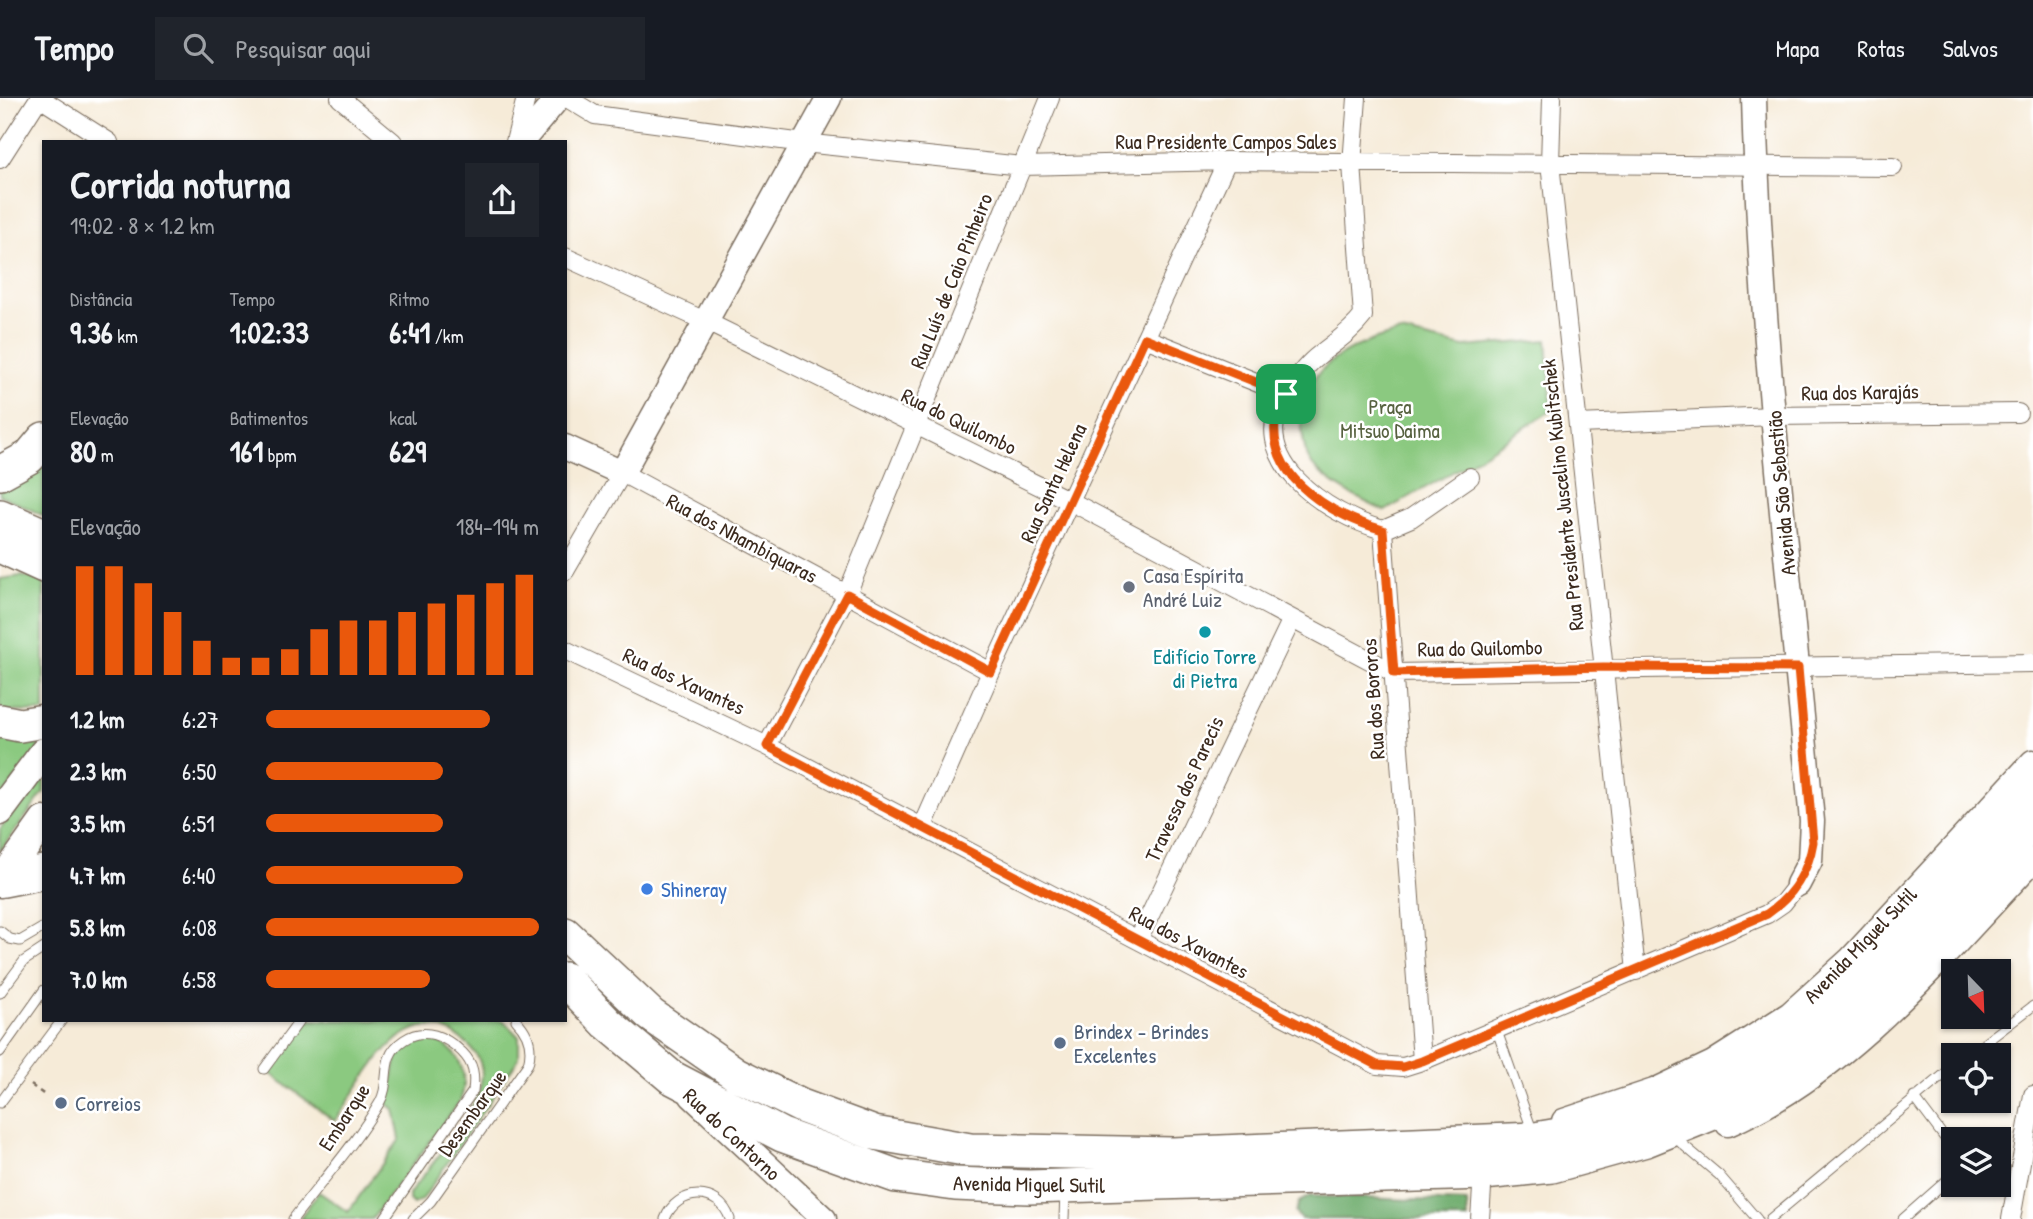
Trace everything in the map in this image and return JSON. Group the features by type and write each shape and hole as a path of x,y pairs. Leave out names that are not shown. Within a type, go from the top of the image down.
{"highway":[{"path":"0,473 29,457 42,441"},
{"path":"0,516 42,534"},
{"path":"0,546 42,565"},
{"path":"0,572 13,569 42,574"},
{"path":"0,721 20,725 42,721"},
{"path":"1856,998 1913,922 2033,788"},
{"path":"1788,1054 1856,998 1918,954 2033,821"},
{"path":"1,882 42,872"},
{"name":"Avenida Miguel Sutil","path":"567,936 652,1015 736,1074 801,1106 874,1133 970,1150 1158,1154 1497,1141 1577,1134 1618,1125 1720,1085 1788,1054"},
{"name":"Avenida Miguel Sutil","path":"567,981 607,1023 671,1077 782,1135 896,1176 955,1185 1065,1186 1483,1173 1552,1166 1690,1124 1727,1107 1788,1054"}],"main road":[{"path":"523,140 558,98"},
{"path":"622,473 829,98"},
{"name":"Avenida São Sebastião","path":"1754,98 1756,168 1774,416 1813,842 1810,861 1798,884"},
{"name":"Rua dos Nhambiquaras","path":"567,448 622,473"},
{"path":"0,811 42,755"},
{"name":"Avenida Miguel Sutil","path":"1497,1141 1654,1091 1713,1063 1790,1014 1851,959 2033,762"},
{"path":"1,882 42,824"},
{"name":"Avenida Miguel Sutil","path":"1552,1166 1603,1163 1681,1143 1739,1119 1812,1075 1882,1016 2033,860"},
{"name":"Rua do Contorno","path":"671,1077 824,1219"}],"street":[{"path":"0,159 40,98 106,140"},
{"path":"340,98 391,140"},
{"path":"516,140 526,98"},
{"name":"Rua Presidente Campos Sales","path":"567,98 596,115 804,143 1021,166 1227,161 1352,164 1550,163 1756,168 1893,167"},
{"name":"Rua Luís de Caio Pinheiro","path":"767,746 847,594 1050,98"},
{"path":"1357,98 1352,164 1363,316 1352,331 1317,356 1286,394 1275,424 1277,444 1294,480 1355,522 1383,530 1411,518 1470,477"},
{"name":"Rua Presidente Juscelino Kubitschek","path":"1552,98 1550,163 1636,971"},
{"name":"Rua Santa Helena","path":"923,826 991,672 1227,161"},
{"name":"Rua do Quilombo","path":"567,258 707,322 1070,501 1291,621 1394,673 1603,667 1798,668 2033,663"},
{"path":"1145,338 1286,394"},
{"name":"Rua dos Karajás","path":"1578,424 1774,416 2018,413"},
{"path":"567,568 622,473"},
{"name":"Rua dos Nhambiquaras","path":"622,473 991,672"},
{"name":"Rua dos Bororos","path":"1383,530 1422,1061"},
{"name":"Travessa dos Parecis","path":"1138,940 1291,621"},
{"name":"Rua dos Xavantes","path":"567,651 767,746 1357,1057 1377,1065 1403,1067 1497,1031 1767,914 1783,903 1798,884"},
{"path":"2011,1219 2033,1095"},
{"path":"1480,1219 1483,1173"}],"lane":[{"path":"0,930 10,939 20,941 42,928"},
{"path":"0,993 24,961 42,949"},
{"path":"0,1052 42,993"},
{"path":"1985,1043 2033,1006"},
{"path":"0,1103 61,1022"},
{"path":"264,1069 299,1022"},
{"name":"Desembarque","path":"413,1219 431,1201 528,1064 530,1044 526,1032 518,1022"},
{"path":"1497,1031 1532,1130"},
{"name":"Embarque","path":"293,1219 382,1099 385,1071 394,1048 412,1035 434,1034 443,1037 470,1060 473,1091 384,1219"},
{"path":"1770,1219 1941,1076"},
{"path":"1914,1097 1941,1133"},
{"path":"1681,1143 1719,1175 1757,1219"},
{"path":"1063,1219 1065,1186"},
{"path":"1903,1219 1941,1186"},
{"path":"666,1219 672,1206 681,1199 703,1195 723,1205 730,1219"}],"green space":[{"name":"Praça Mitsuo Daima","path":"1401,332 1464,347 1547,340 1552,410 1484,454 1385,511 1340,488 1312,465 1304,446 1302,409 1307,391 1317,375 1330,363 1363,344"},
{"path":"42,456 42,515 0,495 0,484"},
{"path":"21,576 42,580 42,712 0,711 0,579"},
{"path":"0,730 42,734 42,745 0,799"},
{"path":"42,772 42,795 0,851 0,829"},
{"path":"304,1022 505,1022 519,1037 519,1058 422,1200 413,1204 409,1200 409,1194 449,1142 476,1099 482,1069 475,1053 467,1044 445,1030 425,1026 407,1033 374,1063 335,1121 267,1071"},
{"path":"419,1038 442,1043 457,1058 464,1078 460,1101 372,1219 299,1219 319,1192 348,1212 400,1139 394,1109 386,1103 396,1060 408,1045"},
{"path":"1310,1196 1467,1202 1468,1219 1302,1219 1295,1213 1299,1202"}],"place":[{"name":"Casa Espírita André Luiz","path":"1129,587"},
{"name":"Edifício Torre di Pietra","path":"1205,632"},
{"name":"Shineray","path":"647,889"},
{"name":"Brindex - Brindes Excelentes","path":"1060,1043"},
{"name":"Correios","path":"61,1103"}],"route":[{"path":"1145,338 1286,394 1275,424 1277,444 1284,464 1294,480 1355,522 1383,530 1394,673 1603,667 1798,668 1813,842 1810,861 1798,884 1783,903 1767,914 1522,1021 1422,1061 1403,1067 1377,1065 1357,1057 767,746 847,594 991,672 1145,338"}]}
